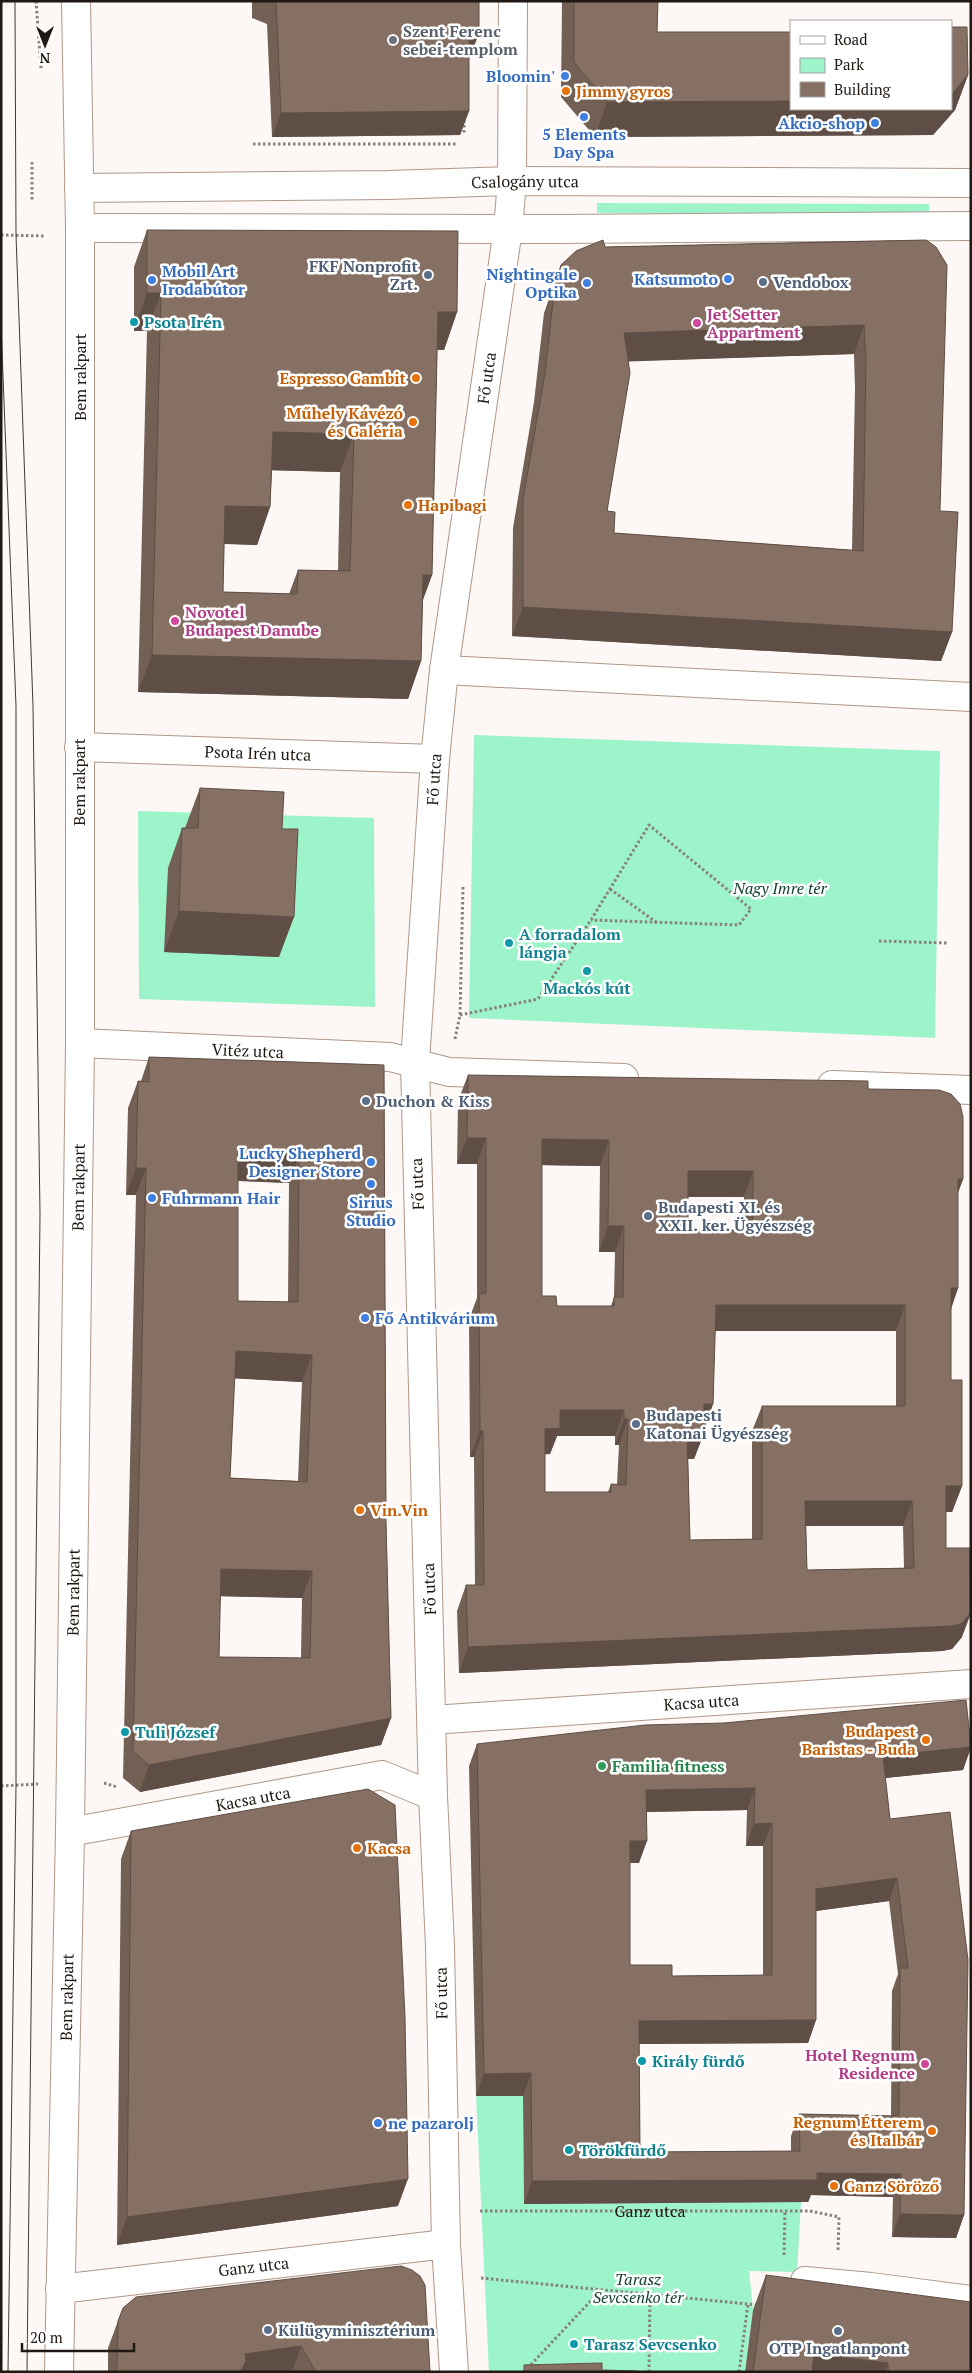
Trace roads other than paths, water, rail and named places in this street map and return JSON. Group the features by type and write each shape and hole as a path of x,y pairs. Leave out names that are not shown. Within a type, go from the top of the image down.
{"street":[{"name":"Bem rakpart","path":"58,2372 70,1832 80,1043 80,228 76,1"},
{"name":"Fő utca","path":"454,2372 446,2244 440,1946 433,1796 415,1062 435,759 444,670 508,229 512,181 513,1"},
{"name":"Csalogány utca","path":"79,188 388,185 512,181 971,184"},
{"path":"80,228 508,229 971,226"},
{"path":"444,670 971,697"},
{"name":"Psota Irén utca","path":"79,747 435,759"},
{"name":"Vitéz utca","path":"80,1043 390,1056 415,1062"},
{"path":"415,1062 449,1072 647,1079"},
{"path":"804,1084 971,1090"},
{"name":"Kacsa utca","path":"432,1720 971,1684"},
{"name":"Kacsa utca","path":"70,1832 382,1774 433,1796"},
{"name":"Ganz utca","path":"60,2290 446,2244"},
{"path":"805,2281 854,2285 971,2300"}],"tram line":[{"path":"15,1 16,235 33,706 40,1215 27,2372"},
{"path":"1,325 16,706 16,1785 8,2372"}],"place":[{"name":"Szent Ferenc sebei-templom","path":"393,40"},
{"name":"Bloomin'","path":"565,76"},
{"name":"Jimmy gyros","path":"566,91"},
{"name":"5 Elements Day Spa","path":"584,117"},
{"name":"Akcio-shop","path":"875,123"},
{"name":"FKF Nonprofit Zrt.","path":"428,275"},
{"name":"Katsumoto","path":"728,279"},
{"name":"Mobil Art Irodabútor","path":"152,280"},
{"name":"Vendobox","path":"763,282"},
{"name":"Nightingale Optika","path":"587,283"},
{"name":"Psota Irén","path":"134,322"},
{"name":"Jet Setter Appartment","path":"697,323"},
{"name":"Espresso Gambit","path":"416,378"},
{"name":"Műhely Kávézó és Galéria","path":"413,422"},
{"name":"Hapibagi","path":"408,505"},
{"name":"Novotel Budapest Danube","path":"175,621"},
{"name":"A forradalom lángja","path":"509,943"},
{"name":"Mackós kút","path":"587,971"},
{"name":"Duchon & Kiss","path":"366,1101"},
{"name":"Lucky Shepherd Designer Store","path":"371,1162"},
{"name":"Sirius Studio","path":"371,1184"},
{"name":"Fuhrmann Hair","path":"152,1198"},
{"name":"Budapesti XI. és XXII. ker. Ügyészség","path":"648,1216"},
{"name":"Fő Antikvárium","path":"365,1318"},
{"name":"Budapesti Katonai Ügyészség","path":"636,1424"},
{"name":"Vin.Vin","path":"360,1510"},
{"name":"Tuli József","path":"125,1732"},
{"name":"Budapest Baristas - Buda","path":"926,1740"},
{"name":"Familia fitness","path":"602,1766"},
{"name":"Kacsa","path":"357,1848"},
{"name":"Király fürdő","path":"642,2061"},
{"name":"Hotel Regnum Residence","path":"925,2064"},
{"name":"ne pazarolj","path":"378,2123"},
{"name":"Regnum Étterem és Italbár","path":"932,2131"},
{"name":"Törökfürdő","path":"569,2150"},
{"name":"Ganz Söröző","path":"834,2186"},
{"name":"Külügyminisztérium","path":"268,2330"},
{"name":"OTP Ingatlanpont","path":"838,2331"},
{"name":"Tarasz Sevcsenko","path":"574,2344"}],"park label":[{"name":"Nagy Imre tér","path":"780,888"},
{"name":"Tarasz Sevcsenko tér","path":"638,2288"}]}
